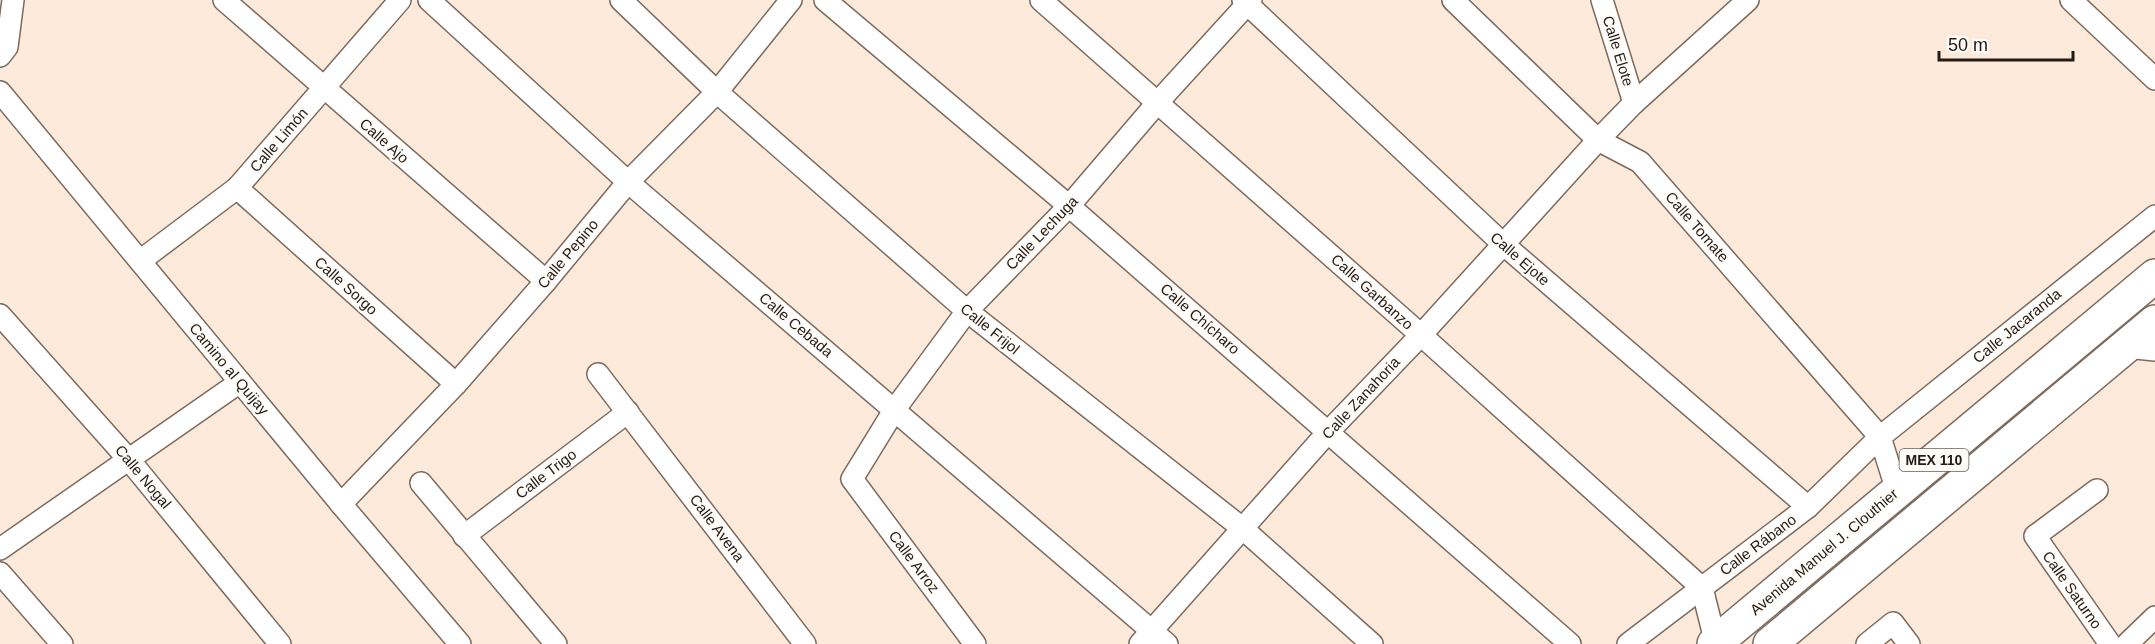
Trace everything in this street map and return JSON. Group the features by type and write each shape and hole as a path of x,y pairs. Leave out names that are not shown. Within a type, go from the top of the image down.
{"main road":[{"name":"Avenida Manuel J. Clouthier","path":"1716,643 2155,276"},
{"name":"MEX 110","path":"1770,644 2140,348 2155,322"}],"street":[{"path":"0,56 7,47 13,0"},
{"name":"Calle Ajo","path":"224,0 546,281"},
{"name":"Calle Limón","path":"141,261 237,188 400,0"},
{"name":"Calle Cebada","path":"429,0 628,182 895,409 1153,639"},
{"name":"Calle Frijol","path":"621,0 717,92 967,311 1242,528 1372,644"},
{"name":"Calle Pepino","path":"341,504 456,384 628,182 717,92 791,0"},
{"name":"Calle Chícharo","path":"825,0 1069,206 1570,644"},
{"name":"Calle Garbanzo","path":"1041,0 1421,335 1701,588"},
{"name":"Calle Tomate","path":"1453,0 1598,140 1640,162 1880,437 1897,491"},
{"name":"Calle Elote","path":"1602,0 1634,103"},
{"name":"Calle Zanahoria","path":"1153,639 1242,528 1598,140 1634,103 1748,0"},
{"path":"2071,0 2155,79"},
{"name":"Calle Lechuga","path":"852,480 895,409 967,311 1069,206 1247,1"},
{"name":"Calle Ejote","path":"1247,1 1503,244 1808,507"},
{"name":"Camino al Quijay","path":"0,92 460,644"},
{"name":"Calle Sorgo","path":"237,188 456,384"},
{"name":"Calle Jacaranda","path":"1880,437 2155,216"},
{"name":"Calle Nogal","path":"0,315 130,461 280,644"},
{"name":"Calle Avena","path":"598,374 805,644"},
{"path":"0,549 130,461 240,382"},
{"name":"Calle Trigo","path":"464,536 628,412"},
{"name":"Calle Rábano","path":"1628,644 1808,507 1880,437"},
{"name":"Calle Arroz","path":"852,480 975,644"},
{"path":"421,483 555,644"},
{"name":"Calle Saturno","path":"2097,490 2034,536 2110,644"},
{"path":"0,573 62,644"},
{"path":"1701,588 1716,643"},
{"path":"2127,644 2155,617"},
{"path":"1867,644 1893,623 1909,644"}]}
